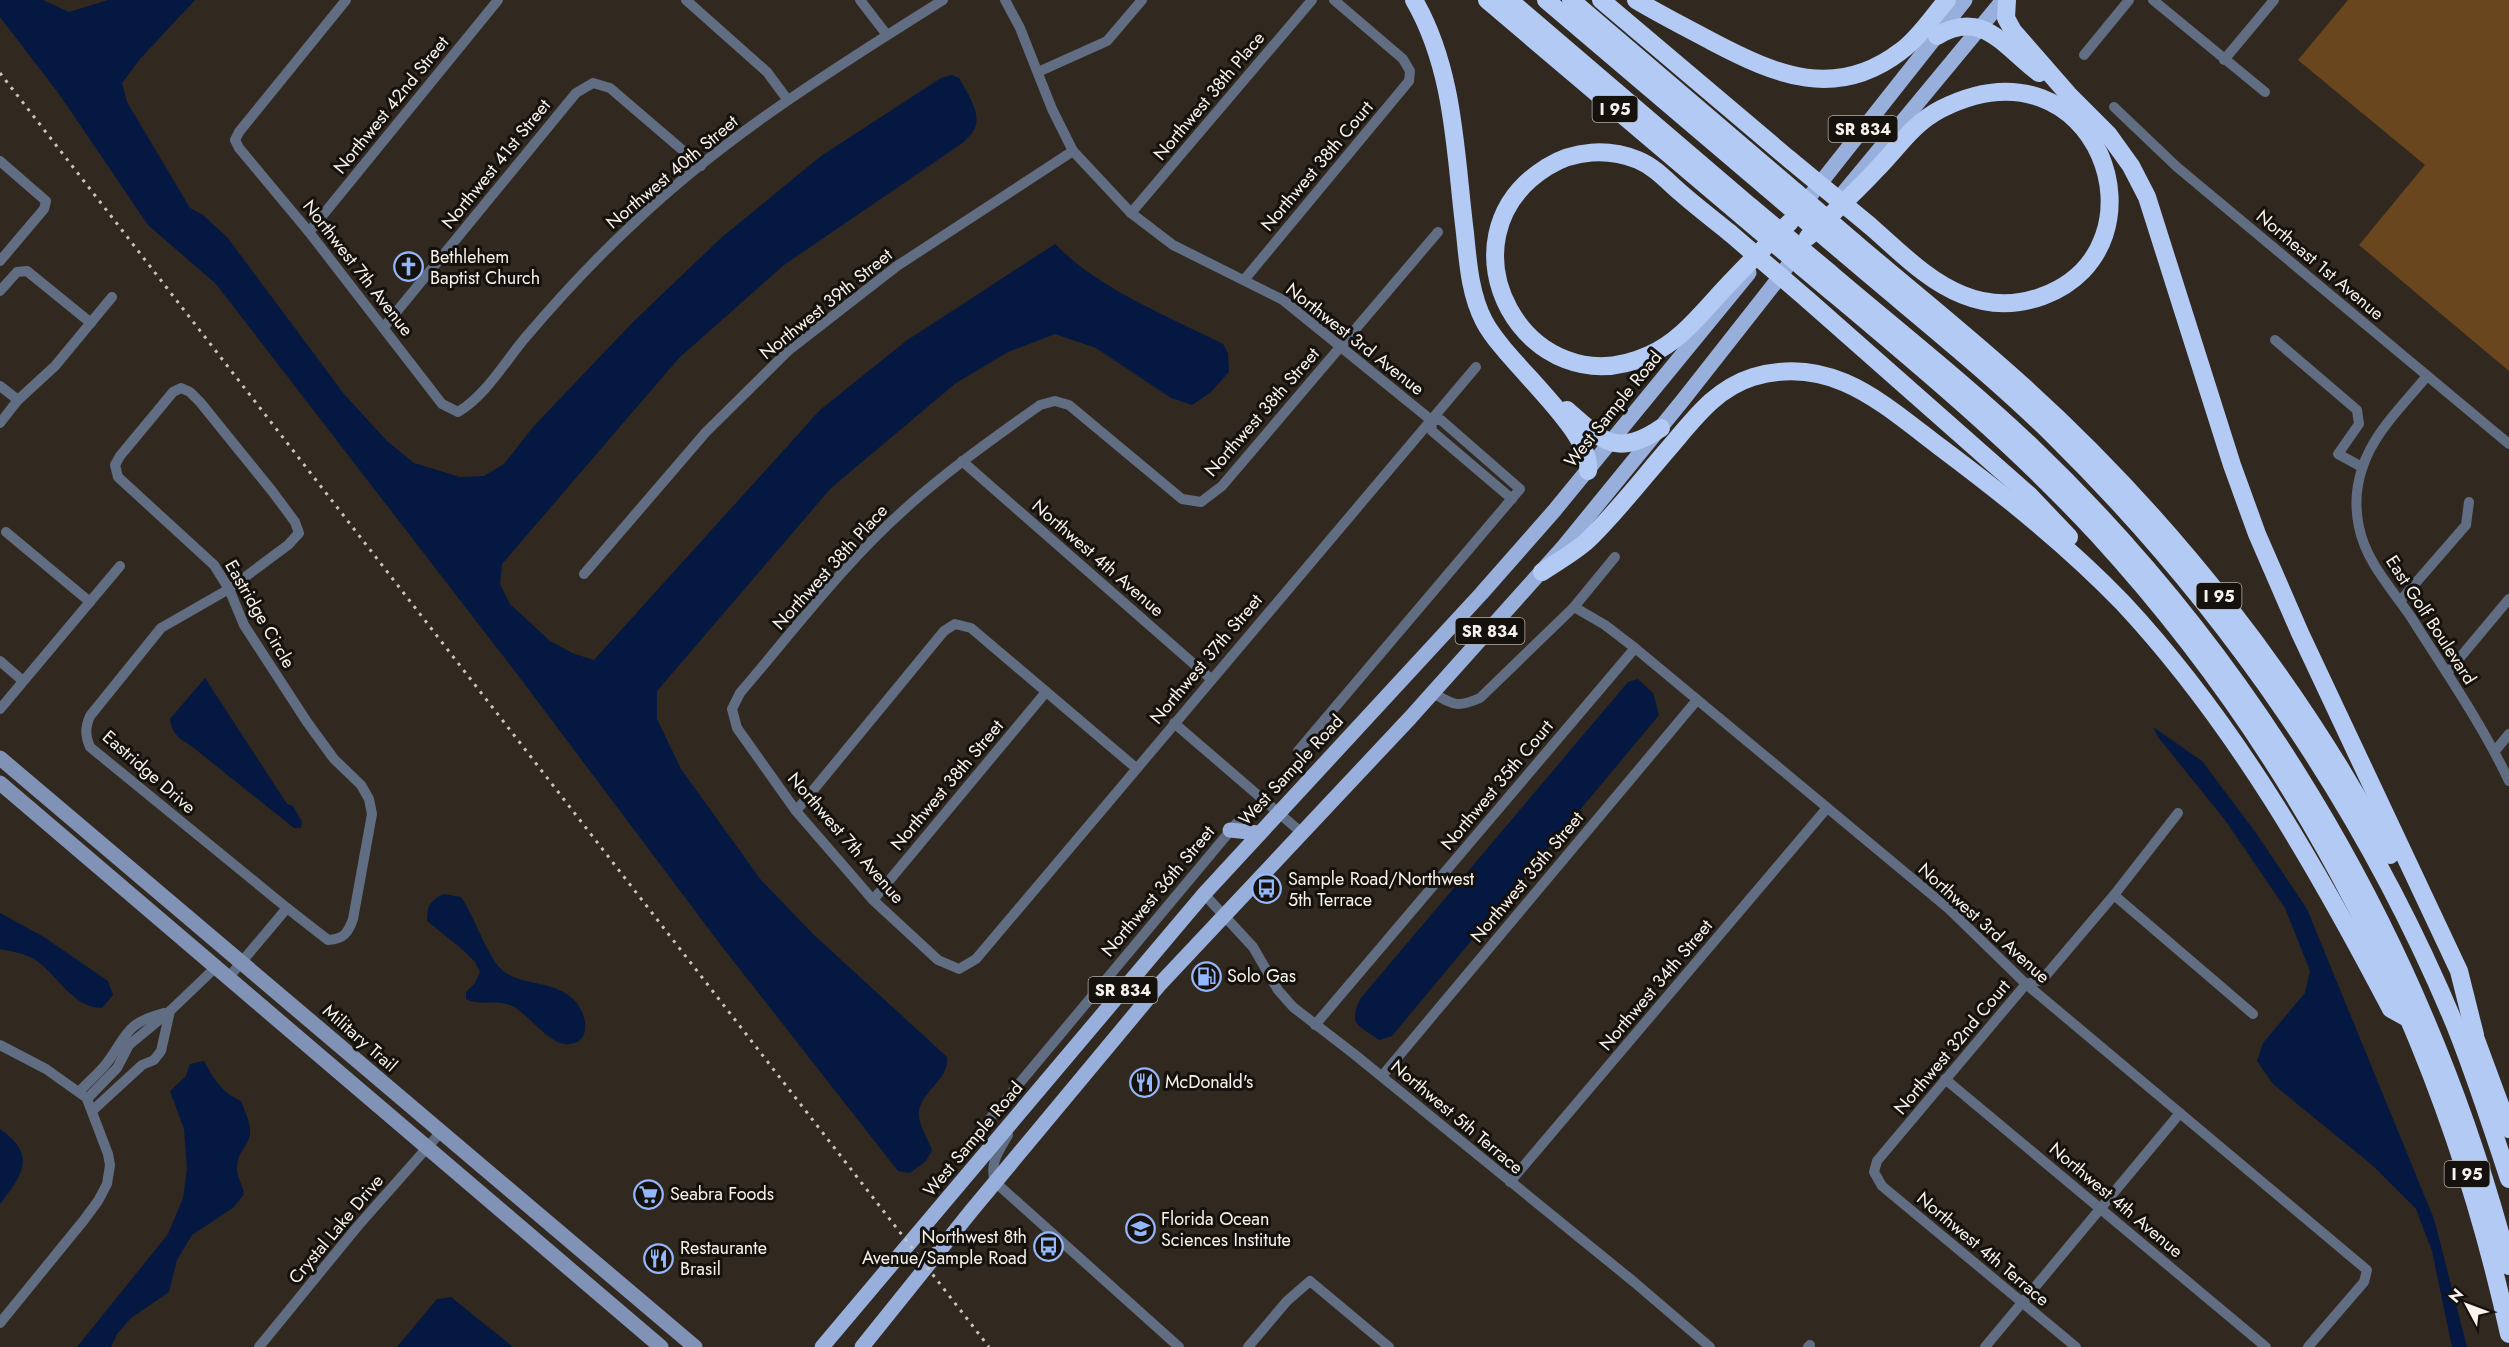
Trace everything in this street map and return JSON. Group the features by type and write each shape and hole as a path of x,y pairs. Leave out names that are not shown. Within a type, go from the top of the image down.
{"highway":[{"path":"1413,0 1436,49 1448,94 1470,276 1477,307 1502,349 1557,408 1583,447 1588,459 1588,471"},
{"name":"I 95","path":"1487,0 1826,279 2021,457 2097,534 2168,616 2234,703 2294,794 2348,887 2409,1019 2456,1137 2487,1241 2509,1334"},
{"path":"1509,0 1747,212"},
{"path":"1546,0 1771,181"},
{"path":"1571,0 2014,399 2084,467 2168,557 2202,598 2268,686 2329,779 2357,826 2409,924 2455,1026 2509,1179"},
{"path":"1601,0 1789,159 1869,225 1940,284 1984,302 2019,303 2060,288 2072,278 2092,257 2104,229 2111,198 2110,188 2106,168 2096,145 2084,129 2066,113 2035,95 2003,91 1981,94 1942,109 1912,128 1877,170 1808,237"},
{"path":"1636,0 1760,66 1792,76 1820,80 1857,74 1893,57 1911,42 1947,0"},
{"path":"2005,0 2006,18 2013,31 2068,94 2113,140 2131,166 2147,197 2232,465 2254,525 2310,654 2459,971 2475,1035"},
{"path":"1937,36 1955,26 1980,28 1992,34 2029,66 2068,94"},
{"path":"1790,222 1678,338 1647,356 1615,366 1592,366 1573,361 1551,353 1536,343 1511,315 1504,302 1496,274 1495,244 1502,218 1513,198 1539,172 1563,159 1600,152 1640,161 1664,176 1730,233 1809,300 2029,495 2117,589 2123,603"},
{"name":"I 95","path":"1849,248 2023,386 2063,425 2140,504 2222,600 2259,648 2322,738 2368,815 2430,933 2475,1035 2509,1129"},
{"path":"1826,279 1989,409 2031,446 2092,508 2179,607 2213,650 2276,739 2306,785 2361,880 2409,978 2470,1132 2509,1266"},
{"path":"1542,572 1587,541 1714,397 1737,383 1776,373 1820,374 1844,380 1881,403 2017,504 2123,603 2189,683 2242,756 2332,898 2391,1009 2409,1019"},
{"path":"1557,408 1566,409 1592,432 1611,444 1629,445 1645,439 1661,428"}],"main road":[{"name":"SR 834","path":"1790,222 1965,0"},
{"name":"SR 834","path":"862,1347 995,1182 1160,984 1433,693 1542,572 1661,428 1779,278 1808,237 2005,0"},
{"name":"West Sample Road","path":"822,1347 1204,894 1481,594 1588,471 1790,222"},
{"path":"1230,830 1258,833"}],"street":[{"name":"Northwest 7th Avenue","path":"346,0 239,132 236,140 442,404 458,412"},
{"name":"Northwest 42nd Street","path":"309,232 498,0"},
{"path":"686,0 767,72 787,99"},
{"path":"860,0 887,35"},
{"name":"Northwest 40th Street","path":"458,412 472,404 526,337 588,268 635,222 701,166 787,99 943,0"},
{"name":"Northwest 3rd Avenue","path":"1005,0 1020,28 1052,110 1073,151 1131,213 1173,245 1283,300 1431,420 1441,420 1521,489 1512,499 1432,431 1431,420"},
{"path":"1038,72 1107,41 1142,0"},
{"name":"Northwest 38th Place","path":"1131,213 1312,0"},
{"name":"Northwest 38th Court","path":"1244,280 1408,81 1410,71 1403,59 1334,0"},
{"path":"2084,55 2129,0"},
{"path":"2153,0 2265,92"},
{"path":"2224,60 2274,0"},
{"name":"Northwest 41st Street","path":"384,327 576,93 593,83 610,88 701,166"},
{"name":"Northeast 1st Avenue","path":"2114,106 2177,167 2509,444"},
{"name":"Northwest 39th Street","path":"584,574 706,432 789,350 897,266 1073,151"},
{"path":"0,161 46,201 44,209 0,261"},
{"name":"Northwest 38th Street","path":"1056,400 1069,405 1182,499 1201,502 1222,486 1438,232"},
{"path":"0,291 17,272 27,271 91,322"},
{"path":"0,423 18,400 54,366 112,297"},
{"path":"2276,340 2357,410 2359,424 2338,454 2362,467"},
{"name":"Northwest 37th Street","path":"959,969 976,959 1476,367"},
{"name":"East Golf Boulevard","path":"2427,376 2382,431 2362,467 2356,495 2359,528 2373,564 2447,673 2495,751 2509,781"},
{"path":"0,386 18,400"},
{"name":"Eastridge Circle","path":"287,908 328,940 341,939 348,932 353,919 372,814 369,799 361,784 334,759 306,722 244,625 229,589 214,565 196,546 126,486 118,477 115,465 173,392 181,388 190,392 200,402 284,506 296,522 299,533"},
{"name":"Northwest 38th Place","path":"732,709 740,693 863,550 905,509 962,461 1040,405 1056,400"},
{"name":"Northwest 4th Avenue","path":"962,461 1211,679"},
{"path":"1298,752 1512,499"},
{"path":"2400,601 2466,525 2469,502"},
{"path":"6,532 90,602"},
{"name":"Eastridge Drive","path":"287,908 90,747 85,727 90,716 161,628 229,589 288,545 299,533"},
{"path":"1433,693 1455,705 1465,705 1480,698 1574,607 1616,557"},
{"path":"0,709 120,566"},
{"path":"2447,673 2509,599"},
{"name":"Northwest 3rd Avenue","path":"1574,607 1605,625 1635,648 1949,909 2026,984 2367,1270 2364,1282 2308,1347"},
{"path":"795,811 944,631 955,624 971,628 1136,768"},
{"name":"Northwest 35th Court","path":"1315,1025 1635,648"},
{"path":"0,662 23,681"},
{"name":"Northwest 38th Street","path":"873,900 1046,692"},
{"name":"Northwest 35th Street","path":"1382,1076 1697,700"},
{"name":"Northwest 7th Avenue","path":"732,709 737,728 795,811 873,900 938,960 959,969"},
{"path":"1174,723 1302,833"},
{"path":"2495,751 2509,734"},
{"name":"Military Trail","path":"0,758 695,1347"},
{"path":"0,783 661,1347"},
{"name":"Northwest 34th Street","path":"1510,1182 1827,808"},
{"name":"Northwest 32nd Court","path":"1874,1172 1877,1161 1945,1079 2026,984 2042,980 2114,895 2178,813"},
{"name":"Northwest 36th Street","path":"962,1152 1241,818"},
{"name":"Northwest 5th Terrace","path":"1204,894 1257,953 1285,999 1634,1282 1710,1347"},
{"path":"2114,895 2253,1014"},
{"path":"83,1095 117,1068 129,1045 223,972 241,963 287,908"},
{"path":"92,1111 142,1065 154,1060 161,1051 170,1011"},
{"path":"0,1045 25,1056 83,1095 92,1111 110,1165 107,1184 98,1201 0,1323"},
{"name":"Northwest 4th Avenue","path":"1945,1079 2266,1347"},
{"path":"1007,1099 1020,1114 992,1162 995,1182 1179,1347"},
{"path":"1985,1347 2180,1113"},
{"name":"Crystal Lake Drive","path":"259,1347 357,1227 440,1133"},
{"name":"Northwest 4th Terrace","path":"1874,1172 1882,1186 2076,1347"},
{"path":"1248,1347 1287,1301 1310,1281 1389,1347"}],"shaded area":[{"path":"2348,0 2509,0 2509,371 2359,245 2425,165 2298,60"}],"water":[{"path":"0,0 43,0 69,12 108,0 195,0 140,59 122,83 127,102 190,208 203,215 227,237 344,394 387,441 414,463 460,477 484,476 504,464 534,426 634,321 721,238 821,156 941,78 952,75 959,78 972,103 976,117 974,130 964,142 784,265 679,358 502,564 500,584 510,604 550,641 572,653 594,660 820,410 906,341 1055,244 1092,275 1113,288 1223,344 1228,353 1229,372 1211,392 1192,405 1171,398 1096,348 1055,334 1008,352 956,383 831,488 657,691 657,719 681,769 761,880 813,934 947,1057 947,1065 943,1073 919,1109 920,1122 932,1150 926,1161 910,1173 898,1171 720,944 517,674 216,284 148,225 59,94 0,17"},
{"path":"205,678 287,804 293,806 302,822 301,828 294,828 176,735 170,719"},
{"path":"1638,679 1653,693 1659,715 1392,1036 1379,1040 1361,1028 1355,1020 1360,999 1628,682"},
{"path":"2153,727 2202,761 2256,833 2307,909 2434,1219 2467,1347 2452,1347 2432,1251 2416,1209 2372,1165 2273,1084 2257,1061 2263,1043 2305,993 2310,971 2285,908 2225,820 2158,737"},
{"path":"444,894 461,897 491,955 501,969 517,978 558,989 575,1001 584,1019 585,1032 582,1038 577,1042 563,1044 548,1036 520,1011 508,1004 466,999 466,992 475,983 480,972 475,962 427,921 431,904"},
{"path":"0,913 44,937 108,981 113,995 102,1008 91,1006 73,996 32,958 21,953 0,949"},
{"path":"204,1061 219,1085 241,1101 248,1120 250,1134 240,1154 237,1168 244,1194 233,1208 192,1235 177,1260 169,1292 131,1318 117,1334 111,1347 77,1347 168,1234 183,1198 187,1169 184,1129 170,1091 186,1076 190,1064"},
{"path":"0,1129 19,1147 22,1165 15,1183 0,1204"},
{"path":"451,1297 513,1347 397,1347 437,1299"}],"railway":[{"path":"0,73 989,1347"}],"place":[{"name":"Bethlehem Baptist Church","path":"409,267"},
{"name":"Sample Road/Northwest 5th Terrace","path":"1267,889"},
{"name":"Solo Gas","path":"1206,976"},
{"name":"McDonald's","path":"1144,1082"},
{"name":"Seabra Foods","path":"649,1194"},
{"name":"Florida Ocean Sciences Institute","path":"1140,1229"},
{"name":"Northwest 8th Avenue/Sample Road","path":"1048,1247"},
{"name":"Restaurante Brasil","path":"659,1258"}]}
